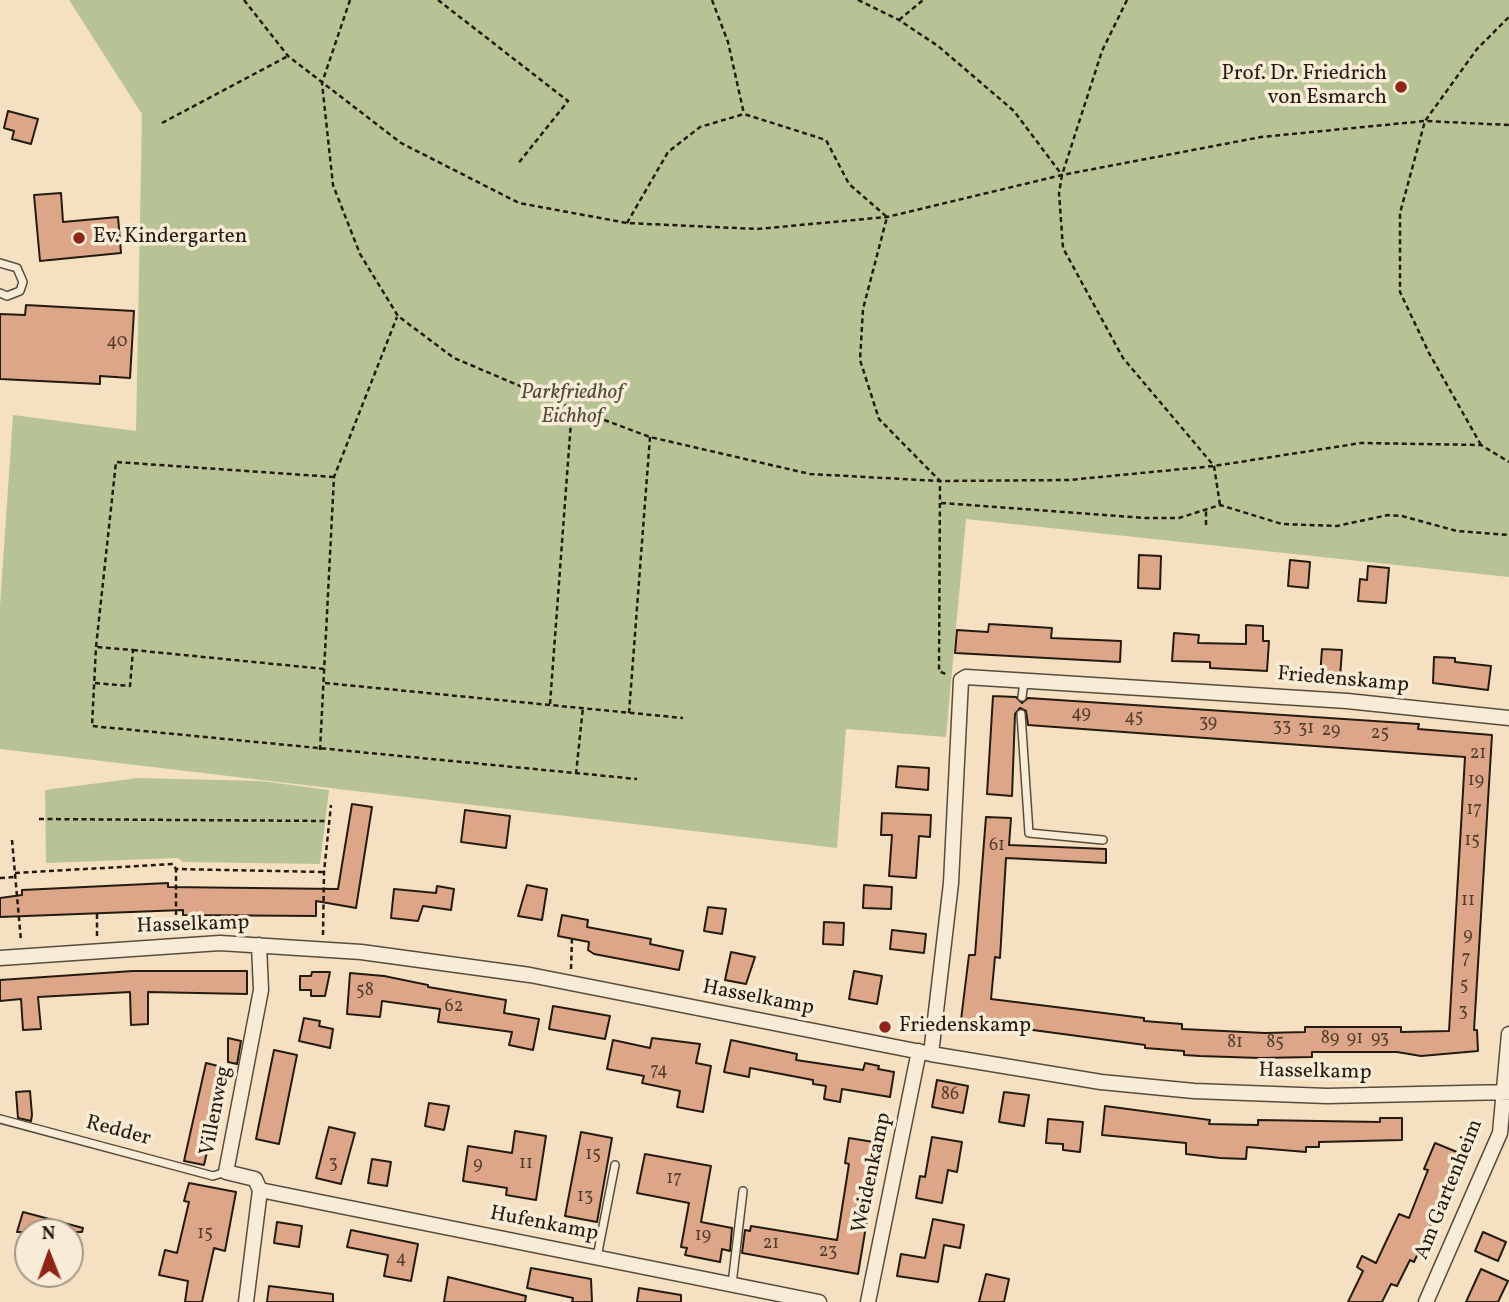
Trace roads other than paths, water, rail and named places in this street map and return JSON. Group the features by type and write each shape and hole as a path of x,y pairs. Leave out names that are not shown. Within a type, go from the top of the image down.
{"street":[{"name":"Friedenskamp","path":"925,1053 951,883 961,680 966,677 1023,690 1347,701 1509,718"},
{"name":"Hasselkamp","path":"0,958 220,943 323,949 530,975 925,1053 1101,1082 1194,1091 1326,1096 1507,1092"},
{"name":"Villenweg","path":"259,946 261,990 226,1172 255,1179 260,1190"},
{"path":"1507,1092 1509,1034"},
{"name":"Weidenkamp","path":"867,1302 925,1053"},
{"name":"Am Gartenheim","path":"1426,1302 1500,1133 1507,1092"},
{"path":"246,1302 260,1190"},
{"name":"Hufenkamp","path":"260,1190 732,1284 791,1299 819,1302"}],"lane":[{"path":"0,263 17,268 23,282 20,291 8,296 0,293"},
{"path":"1021,714 1029,833 1103,841"},
{"name":"Redder","path":"0,1119 213,1176 226,1172"},
{"path":"597,1257 615,1165"},
{"path":"732,1284 743,1191"}],"place":[{"name":"Prof. Dr. Friedrich von Esmarch","path":"1401,87"},
{"name":"Ev. Kindergarten","path":"79,238"},
{"name":"Friedenskamp","path":"885,1027"}],"park label":[{"name":"Parkfriedhof Eichhof","path":"572,406"}]}
